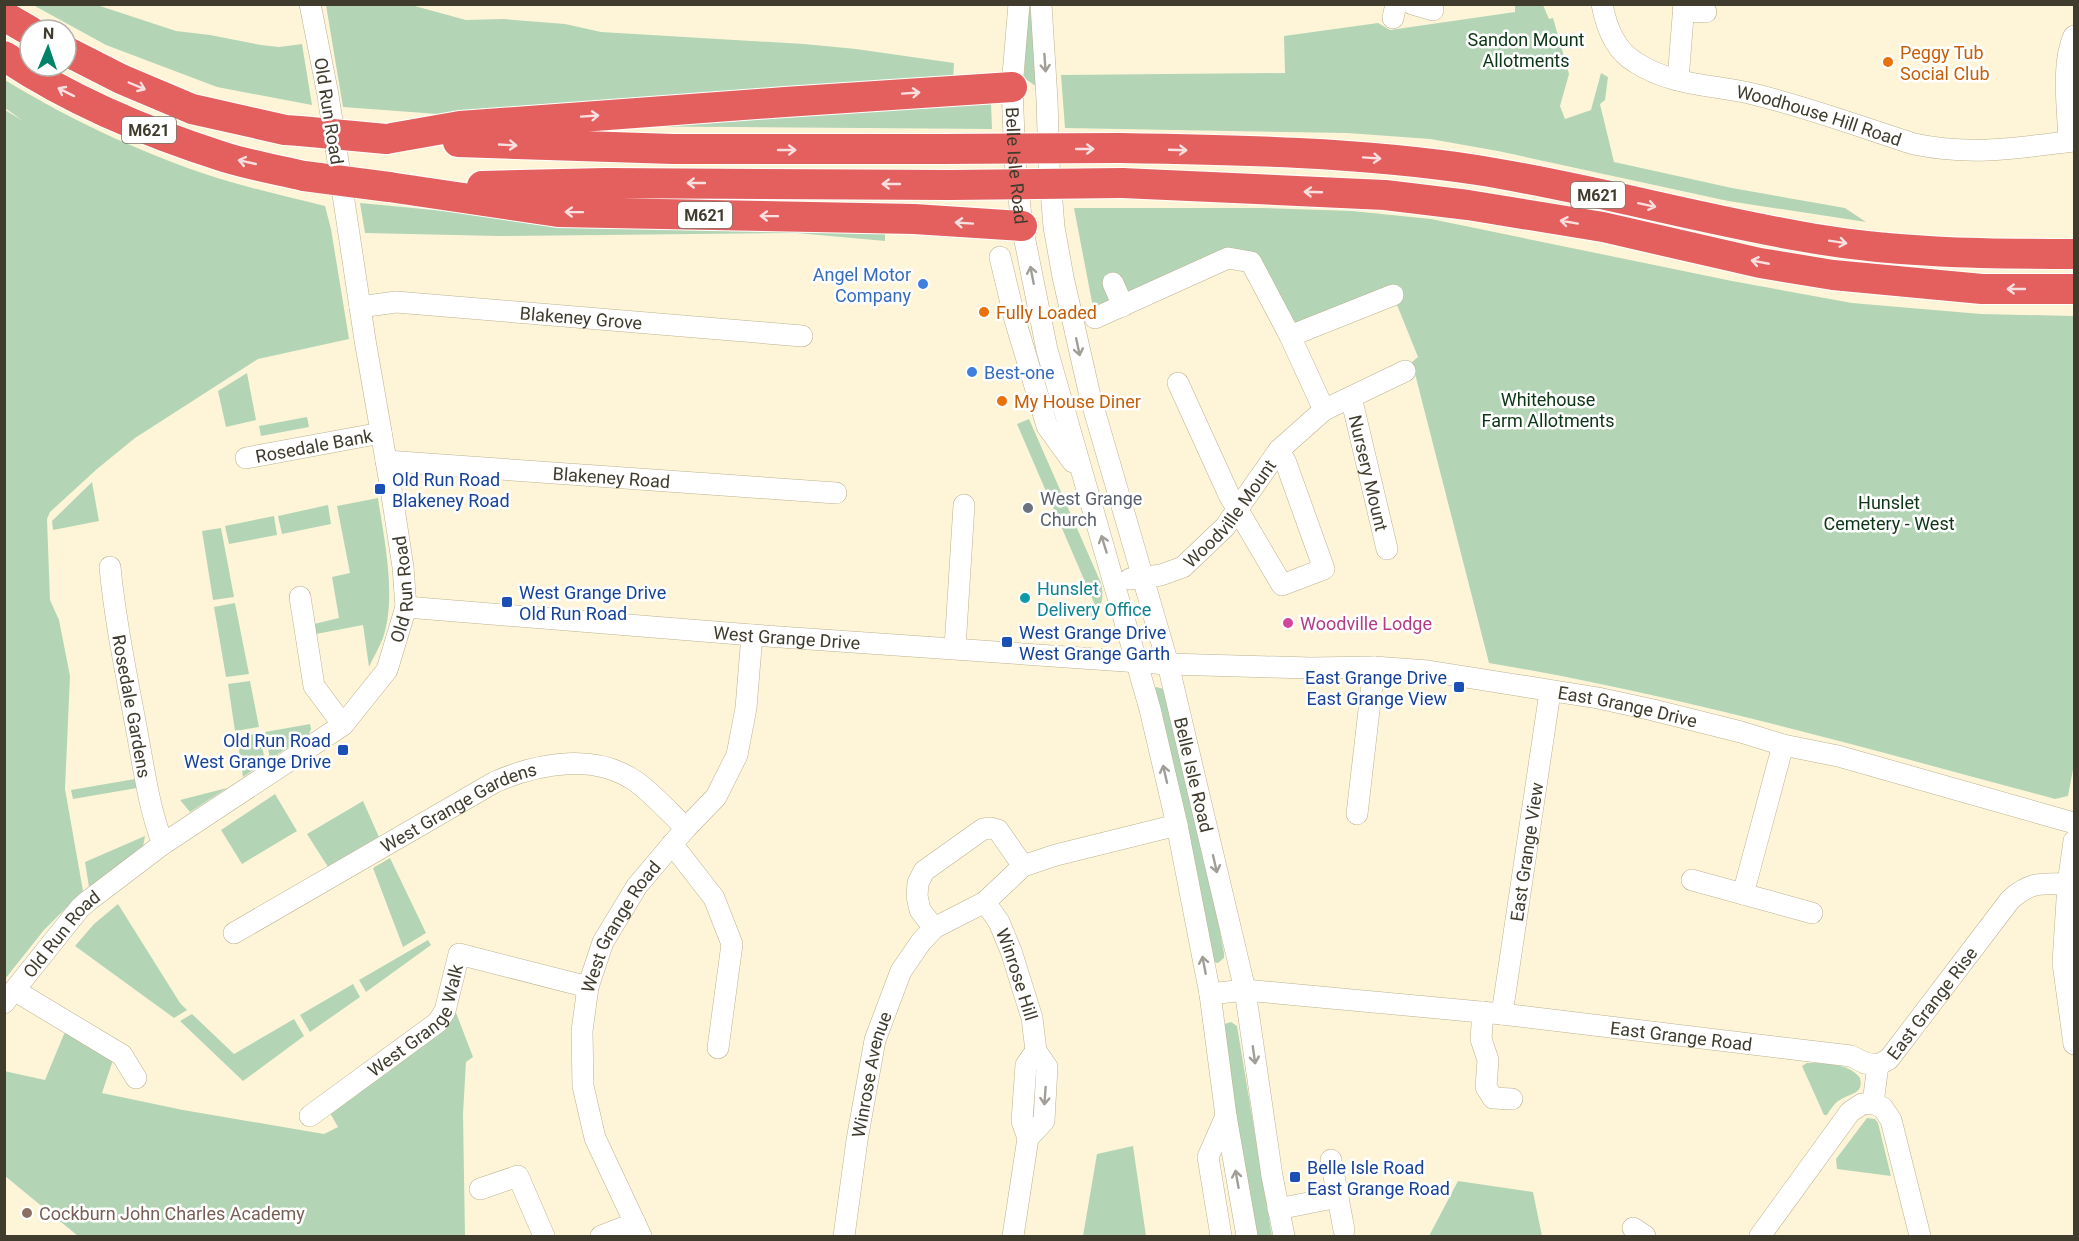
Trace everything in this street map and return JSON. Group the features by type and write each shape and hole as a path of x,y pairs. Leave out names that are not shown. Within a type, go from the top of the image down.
{"highway":[{"path":"4,15 18,24"},
{"name":"M621","path":"4,56 28,72 70,94 146,129 226,158 304,176 558,212 914,219 1022,226"},
{"name":"M621","path":"78,57 121,79 192,109 285,130 386,139 527,146 662,149 1119,148 1342,156 1414,161 1479,170 1800,237 1862,246 1984,254 2074,254"},
{"name":"M621","path":"386,139 460,126 1012,87"},
{"name":"M621","path":"389,187 605,183 950,185 1122,183 1386,195 1468,204 1604,227 1760,262 1833,275 1982,289 2074,289"}],"street":[{"name":"Old Run Road","path":"9,996 80,908 163,844 343,724 387,670 406,607 403,567 328,95 310,4"},
{"name":"Belle Isle Road","path":"1019,4 1012,87 1015,161 1022,226 1047,350 1150,709 1177,825 1210,994 1226,1116 1247,1236"},
{"name":"Belle Isle Road","path":"1041,4 1054,227 1072,319 1090,396 1168,664 1245,990 1284,1236"},
{"path":"1412,4 1432,10"},
{"name":"Woodhouse Hill Road","path":"1602,4 1609,32 1620,49 1632,61 1649,70 1678,80 1753,94 1939,150 1971,152 2072,141"},
{"path":"1678,80 1684,8 1706,12"},
{"path":"2072,141 2068,59 2069,48 2074,36"},
{"path":"1012,87 1047,100"},
{"path":"1022,226 1054,227"},
{"name":"Belle Isle Road","path":"1000,257 1018,332 1047,426 1082,475"},
{"path":"1095,318 1228,258 1251,262 1290,336 1324,410"},
{"path":"1113,283 1123,306"},
{"path":"1290,336 1393,295"},
{"name":"Blakeney Grove","path":"360,307 396,302 802,336"},
{"path":"1018,332 1072,319"},
{"name":"Woodville Mount","path":"1114,581 1161,575 1183,567 1209,544 1238,510 1279,450 1324,410 1405,371"},
{"path":"1178,382 1229,495 1282,585 1324,569 1286,462 1279,450"},
{"name":"Nursery Mount","path":"1351,397 1387,549"},
{"name":"Rosedale Bank","path":"246,458 381,433"},
{"name":"Blakeney Road","path":"386,461 836,493"},
{"path":"955,648 970,528 964,506"},
{"name":"Rosedale Gardens","path":"110,567 113,603 146,778 155,825 163,844"},
{"path":"300,597 314,686 343,724"},
{"name":"West Grange Drive","path":"406,607 752,635 1168,664"},
{"name":"West Grange Road","path":"638,1229 595,1138 583,1086 582,1031 588,987 603,942 637,886 716,796 737,755 746,708 752,635"},
{"name":"East Grange Drive","path":"1168,664 1299,668 1374,667 1428,671 1598,698 1741,732 1783,745 1838,756 2074,823"},
{"path":"1357,814 1374,667"},
{"name":"East Grange View","path":"1493,1013 1550,692"},
{"path":"1743,894 1783,745"},
{"name":"West Grange Gardens","path":"234,933 495,782 523,770 551,764 584,764 615,771 637,783 686,828"},
{"name":"Winrose Avenue","path":"844,1236 857,1140 875,1040 901,971 914,951 934,928 985,902 1023,866 1056,855 1177,825"},
{"path":"934,928 920,910 917,896 918,883 924,871 983,829 998,830 1023,866"},
{"path":"2074,841 2068,884 2063,963 2074,1044"},
{"path":"672,844 714,898 732,944 718,1048"},
{"path":"1692,880 1812,913"},
{"name":"East Grange Rise","path":"1873,1103 1878,1065 1889,1059 2010,900 2022,889 2035,884 2068,884"},
{"name":"Winrose Hill","path":"985,902 999,922 1017,968 1032,1018 1036,1051 1026,1065 1022,1121 1028,1138 1013,1236"},
{"name":"West Grange Walk","path":"310,1116 438,1022 445,1011 459,954 588,987"},
{"name":"East Grange Road","path":"1210,994 1245,990 1493,1013 1851,1056 1865,1063 1878,1065"},
{"path":"9,996 123,1055 136,1078"},
{"path":"1493,1013 1481,1039 1488,1060 1486,1087 1493,1098 1512,1099"},
{"path":"1760,1236 1850,1112 1862,1104 1873,1103 1883,1107 1891,1120 1920,1236"},
{"path":"1221,1236 1208,1157 1226,1116"},
{"path":"1331,1160 1344,1230"},
{"path":"480,1190 518,1176 544,1236"},
{"path":"1278,1209 1338,1197"},
{"path":"601,1236 638,1229"}],"green space":[{"path":"33,5 97,5 176,31 279,47 302,44 312,105 217,87 106,45 78,30 78,18 57,18"},
{"path":"326,5 411,5 466,20 503,19 565,24 601,32 856,49 954,63 953,82 451,115 343,107"},
{"path":"1027,5 1030,5 1037,87 1024,78"},
{"name":"Sandon Mount Allotments","path":"1515,5 1543,5 1549,19 1553,18 1569,74 1560,106 1565,119 1591,110 1601,73 1608,77 1605,100 1600,104 1614,162 1732,188 1845,208 1866,222 1728,201 1498,151 1430,139 1347,133 1065,128 1061,75 1285,73 1284,36 1378,23 1390,30 1515,12"},
{"path":"5,80 86,124 173,163 231,182 325,206 331,229 349,339 258,359 135,438 50,512 47,519 50,600 59,620 70,676 65,789 83,891 44,930 5,979 5,110 23,121 5,108"},
{"path":"991,103 992,129 587,126"},
{"path":"360,203 518,218 885,231 885,241 797,233 498,236 365,233"},
{"path":"1074,208 1262,208 1352,211 1431,219 1732,281 1852,303 1981,314 2074,316 2074,764 2068,796 2055,799 1703,707 1489,663 1412,362 1418,357 1393,295 1290,336 1251,262 1228,258 1095,318"},
{"path":"247,373 256,420 226,427 218,391"},
{"path":"307,417 309,427 261,436 259,426"},
{"path":"1029,419 1101,583 1102,601 1095,618 1084,617 1085,613 1095,605 1017,424"},
{"path":"92,482 99,521 53,530 52,521"},
{"path":"378,498 388,568 389,605 383,638 369,667 363,625 316,634 314,624 339,618 332,577 350,573 337,506"},
{"path":"328,505 331,524 282,534 278,516"},
{"path":"274,516 277,535 229,544 225,526"},
{"path":"221,528 234,597 213,600 202,531"},
{"path":"235,603 249,674 226,677 214,607"},
{"path":"250,681 259,727 235,731 228,684"},
{"path":"1156,687 1164,689 1205,852 1224,953 1224,958 1218,963 1213,962 1154,689"},
{"path":"310,724 309,734 270,759 265,732"},
{"path":"260,733 265,762 243,777 237,737"},
{"path":"135,779 137,788 73,799 71,790"},
{"path":"227,788 190,812 180,800"},
{"path":"275,794 297,831 242,864 221,830"},
{"path":"363,801 379,837 328,867 307,834"},
{"path":"145,836 143,847 89,887 85,862"},
{"path":"390,858 426,933 403,947 373,868"},
{"path":"118,904 180,1003 187,1010 174,1018 75,946 94,924"},
{"path":"428,940 431,945 366,992 359,980"},
{"path":"353,984 360,997 310,1032 300,1015"},
{"path":"455,1010 473,1057 466,1062 463,1114 465,1236 78,1236 5,1176 4,1071 45,1080 67,1031 113,1060 102,1093 183,1110 324,1134 338,1127 330,1113 447,1028"},
{"path":"192,1014 234,1054 294,1019 304,1036 243,1081 180,1021"},
{"path":"1231,1022 1237,1026 1272,1236 1255,1236 1221,1025"},
{"path":"1807,1063 1836,1065 1849,1069 1860,1078 1860,1087 1856,1092 1838,1101 1827,1115 1824,1115 1802,1066"},
{"path":"1867,1118 1875,1119 1878,1123 1891,1176 1837,1169 1836,1159"},
{"path":"1133,1146 1146,1236 1083,1236 1097,1154"},
{"path":"1458,1181 1533,1192 1542,1236 1429,1236"}],"place":[{"name":"Peggy Tub Social Club","path":"1888,62"},
{"name":"Angel Motor Company","path":"923,284"},
{"name":"Fully Loaded","path":"984,312"},
{"name":"Best-one","path":"972,372"},
{"name":"My House Diner","path":"1002,401"},
{"name":"Old Run Road Blakeney Road","path":"380,489"},
{"name":"West Grange Church","path":"1028,508"},
{"name":"Hunslet Delivery Office","path":"1025,598"},
{"name":"West Grange Drive Old Run Road","path":"507,602"},
{"name":"Woodville Lodge","path":"1288,623"},
{"name":"West Grange Drive West Grange Garth","path":"1007,642"},
{"name":"East Grange Drive East Grange View","path":"1459,687"},
{"name":"Old Run Road West Grange Drive","path":"343,750"},
{"name":"Belle Isle Road East Grange Road","path":"1295,1177"},
{"name":"Cockburn John Charles Academy","path":"27,1213"}],"park label":[{"name":"Whitehouse Farm Allotments","path":"1548,409"},
{"name":"Hunslet Cemetery - West","path":"1889,512"}]}
